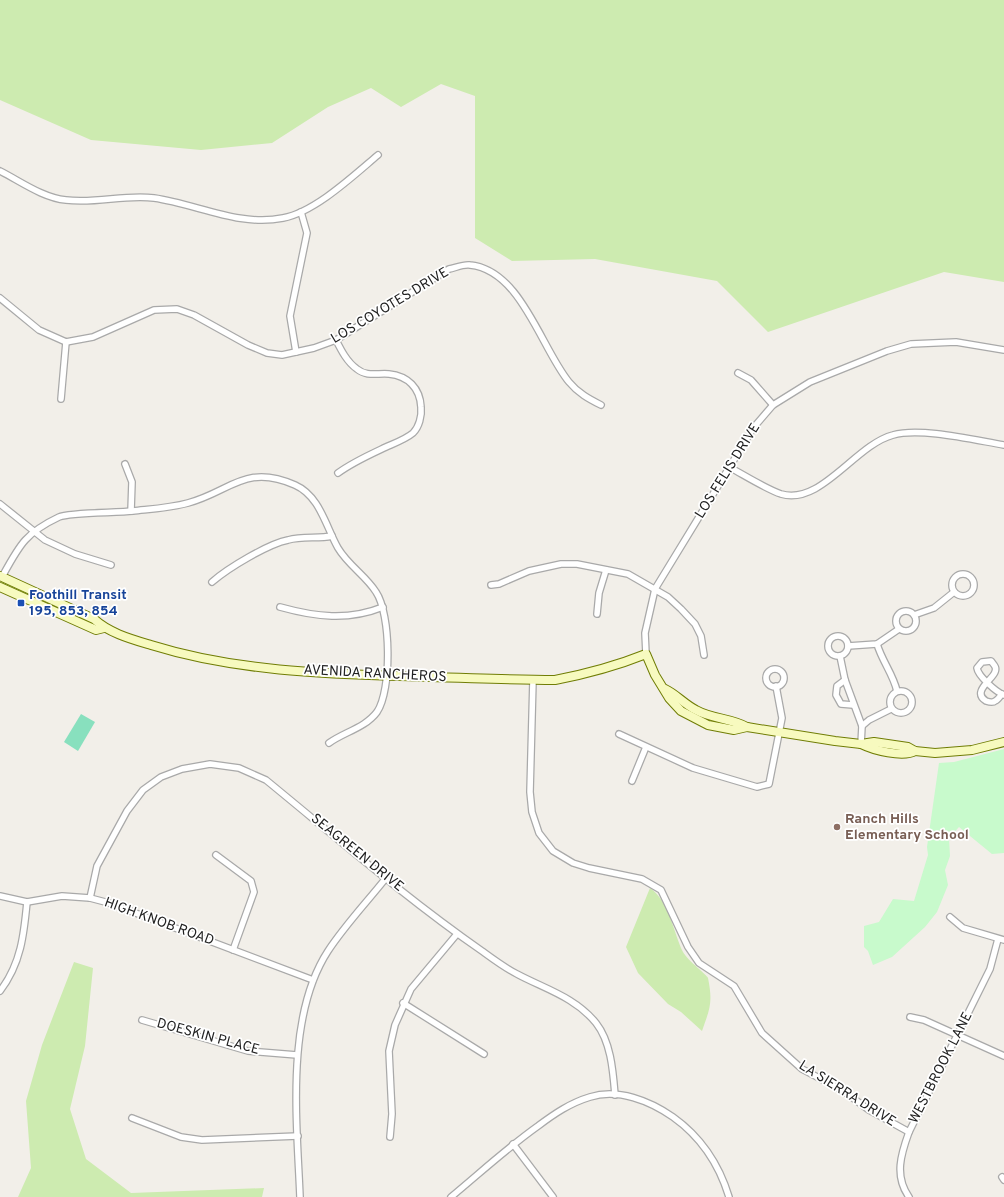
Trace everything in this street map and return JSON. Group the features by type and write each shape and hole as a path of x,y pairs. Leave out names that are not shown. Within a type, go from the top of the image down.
{"main road":[{"name":"AVENIDA RANCHEROS","path":"1,577 94,618 104,628 173,652 249,666 386,676 554,680 582,675 623,663 646,654"},
{"name":"AVENIDA RANCHEROS","path":"0,587 96,630 104,628"},
{"path":"646,654 655,675 665,689 675,693 696,711 723,719 737,721 747,727 861,744 874,742 908,747 915,751 935,753 972,750 1004,742"}],"street":[{"path":"0,171 43,193 66,200 134,197 154,198 242,219 266,221 284,218 301,212 332,193 378,155"},
{"path":"296,352 290,316 307,233 301,212"},
{"name":"LOS COYOTES DRIVE","path":"66,342 93,337 154,310 176,309 194,315 248,345 267,353 282,355 336,340 449,269 468,265 488,269 516,293 569,382 583,395 601,405"},
{"path":"0,298 39,330 66,342 61,399"},
{"path":"336,340 345,357 357,369 370,375 388,374 403,378 414,385 421,398 422,416 413,432 399,441 351,463 338,473"},
{"name":"LOS FELIS DRIVE","path":"646,654 645,633 655,589 754,427 773,405 810,382 887,351 911,344 956,342 1004,350"},
{"path":"738,373 751,380 773,405"},
{"path":"729,467 781,494 801,495 820,487 868,447 892,435 913,431 1004,445"},
{"path":"125,464 132,482 131,511"},
{"path":"1,577 21,544 33,532 60,516 131,511 188,503 248,477 274,478 297,486 314,501 346,560 377,592 387,620 388,636 386,688 377,711 360,727 346,732 329,743"},
{"path":"0,504 33,532 59,548 111,565"},
{"path":"212,582 227,570 277,543 298,538 332,536"},
{"path":"491,585 499,584 529,571 561,564 577,564 628,574 655,589 681,609 695,624 701,636 704,655"},
{"path":"597,614 599,594 606,570"},
{"path":"914,615 934,608 954,592"},
{"path":"280,606 312,615 342,617 356,616 383,606"},
{"path":"907,611 914,615 916,619 914,629 904,631 899,629 896,620 899,613 907,611"},
{"path":"848,646 877,644 899,629"},
{"path":"839,636 844,637 848,646 847,651 840,656 832,654 829,642 831,639 839,636"},
{"path":"877,644 883,662 894,682 897,692"},
{"path":"840,656 845,680 862,726 861,744"},
{"name":"LA SIERRA DRIVE","path":"533,680 530,792 532,812 539,833 553,851 573,863 589,868 642,879 661,890 688,947 699,963 734,986 762,1033 802,1069 842,1090 869,1110 909,1132"},
{"path":"845,680 837,686 836,695 840,704 846,706 853,705"},
{"path":"988,680 1003,694 995,701 985,700 982,691 988,680"},
{"path":"619,734 693,768 757,787 768,784 782,718 776,686"},
{"path":"897,692 908,693 913,702 912,706 906,713 902,714 891,708 890,698 897,692"},
{"path":"862,726 869,720 891,708"},
{"path":"632,781 646,747"},
{"name":"SEAGREEN DRIVE","path":"90,898 97,866 127,811 143,790 168,774 182,769 210,764 239,768 266,780 457,934 516,974 581,1006 597,1024 607,1046 612,1067 615,1095"},
{"path":"216,854 251,881 254,892 233,950"},
{"path":"300,1197 297,1055 304,1010 313,980 328,951 386,878"},
{"name":"HIGH KNOB ROAD","path":"0,896 27,902 62,896 90,898 109,903 313,980"},
{"path":"0,991 19,958 25,933 27,902"},
{"path":"950,917 963,928 1004,940"},
{"path":"390,1137 392,1114 389,1051 395,1025 403,1003 411,989 457,934"},
{"name":"WESTBROOK LANE","path":"909,1197 901,1181 899,1170 900,1158 909,1132 990,969 998,939"},
{"path":"403,1003 484,1054"},
{"path":"910,1017 924,1020 1004,1056"},
{"name":"DOESKIN PLACE","path":"142,1020 248,1051 297,1055"},
{"path":"451,1197 513,1144 565,1107 591,1096 615,1095 640,1099 665,1112 686,1127 708,1151 724,1181 729,1197"},
{"path":"132,1118 181,1136 202,1140 298,1136"},
{"path":"513,1144 553,1197"}],"green space":[{"path":"0,0 1004,0 1004,282 944,272 768,332 717,281 595,259 512,261 475,238 475,96 441,84 401,107 371,88 328,107 272,143 201,150 91,140 0,100"},
{"path":"2,579 98,624 70,616 0,586"},
{"path":"81,714 95,722 78,751 64,742"},
{"path":"1004,749 1004,853 992,854 959,827 949,838 950,856 945,870 948,885 937,912 925,927 892,957 873,965 868,951 864,947 864,926 879,922 893,899 914,901 928,855 927,847 939,763 954,762"},
{"path":"650,888 657,894 667,909 683,952 708,978 710,1005 702,1031 681,1012 668,1004 638,973 626,947"},
{"path":"74,962 93,968 85,1046 70,1109 86,1159 131,1193 264,1188 262,1197 18,1197 31,1168 26,1101 42,1045"}],"place":[{"name":"Foothill Transit 195, 853, 854","path":"21,603"},
{"name":"Ranch Hills Elementary School","path":"837,827"}]}
